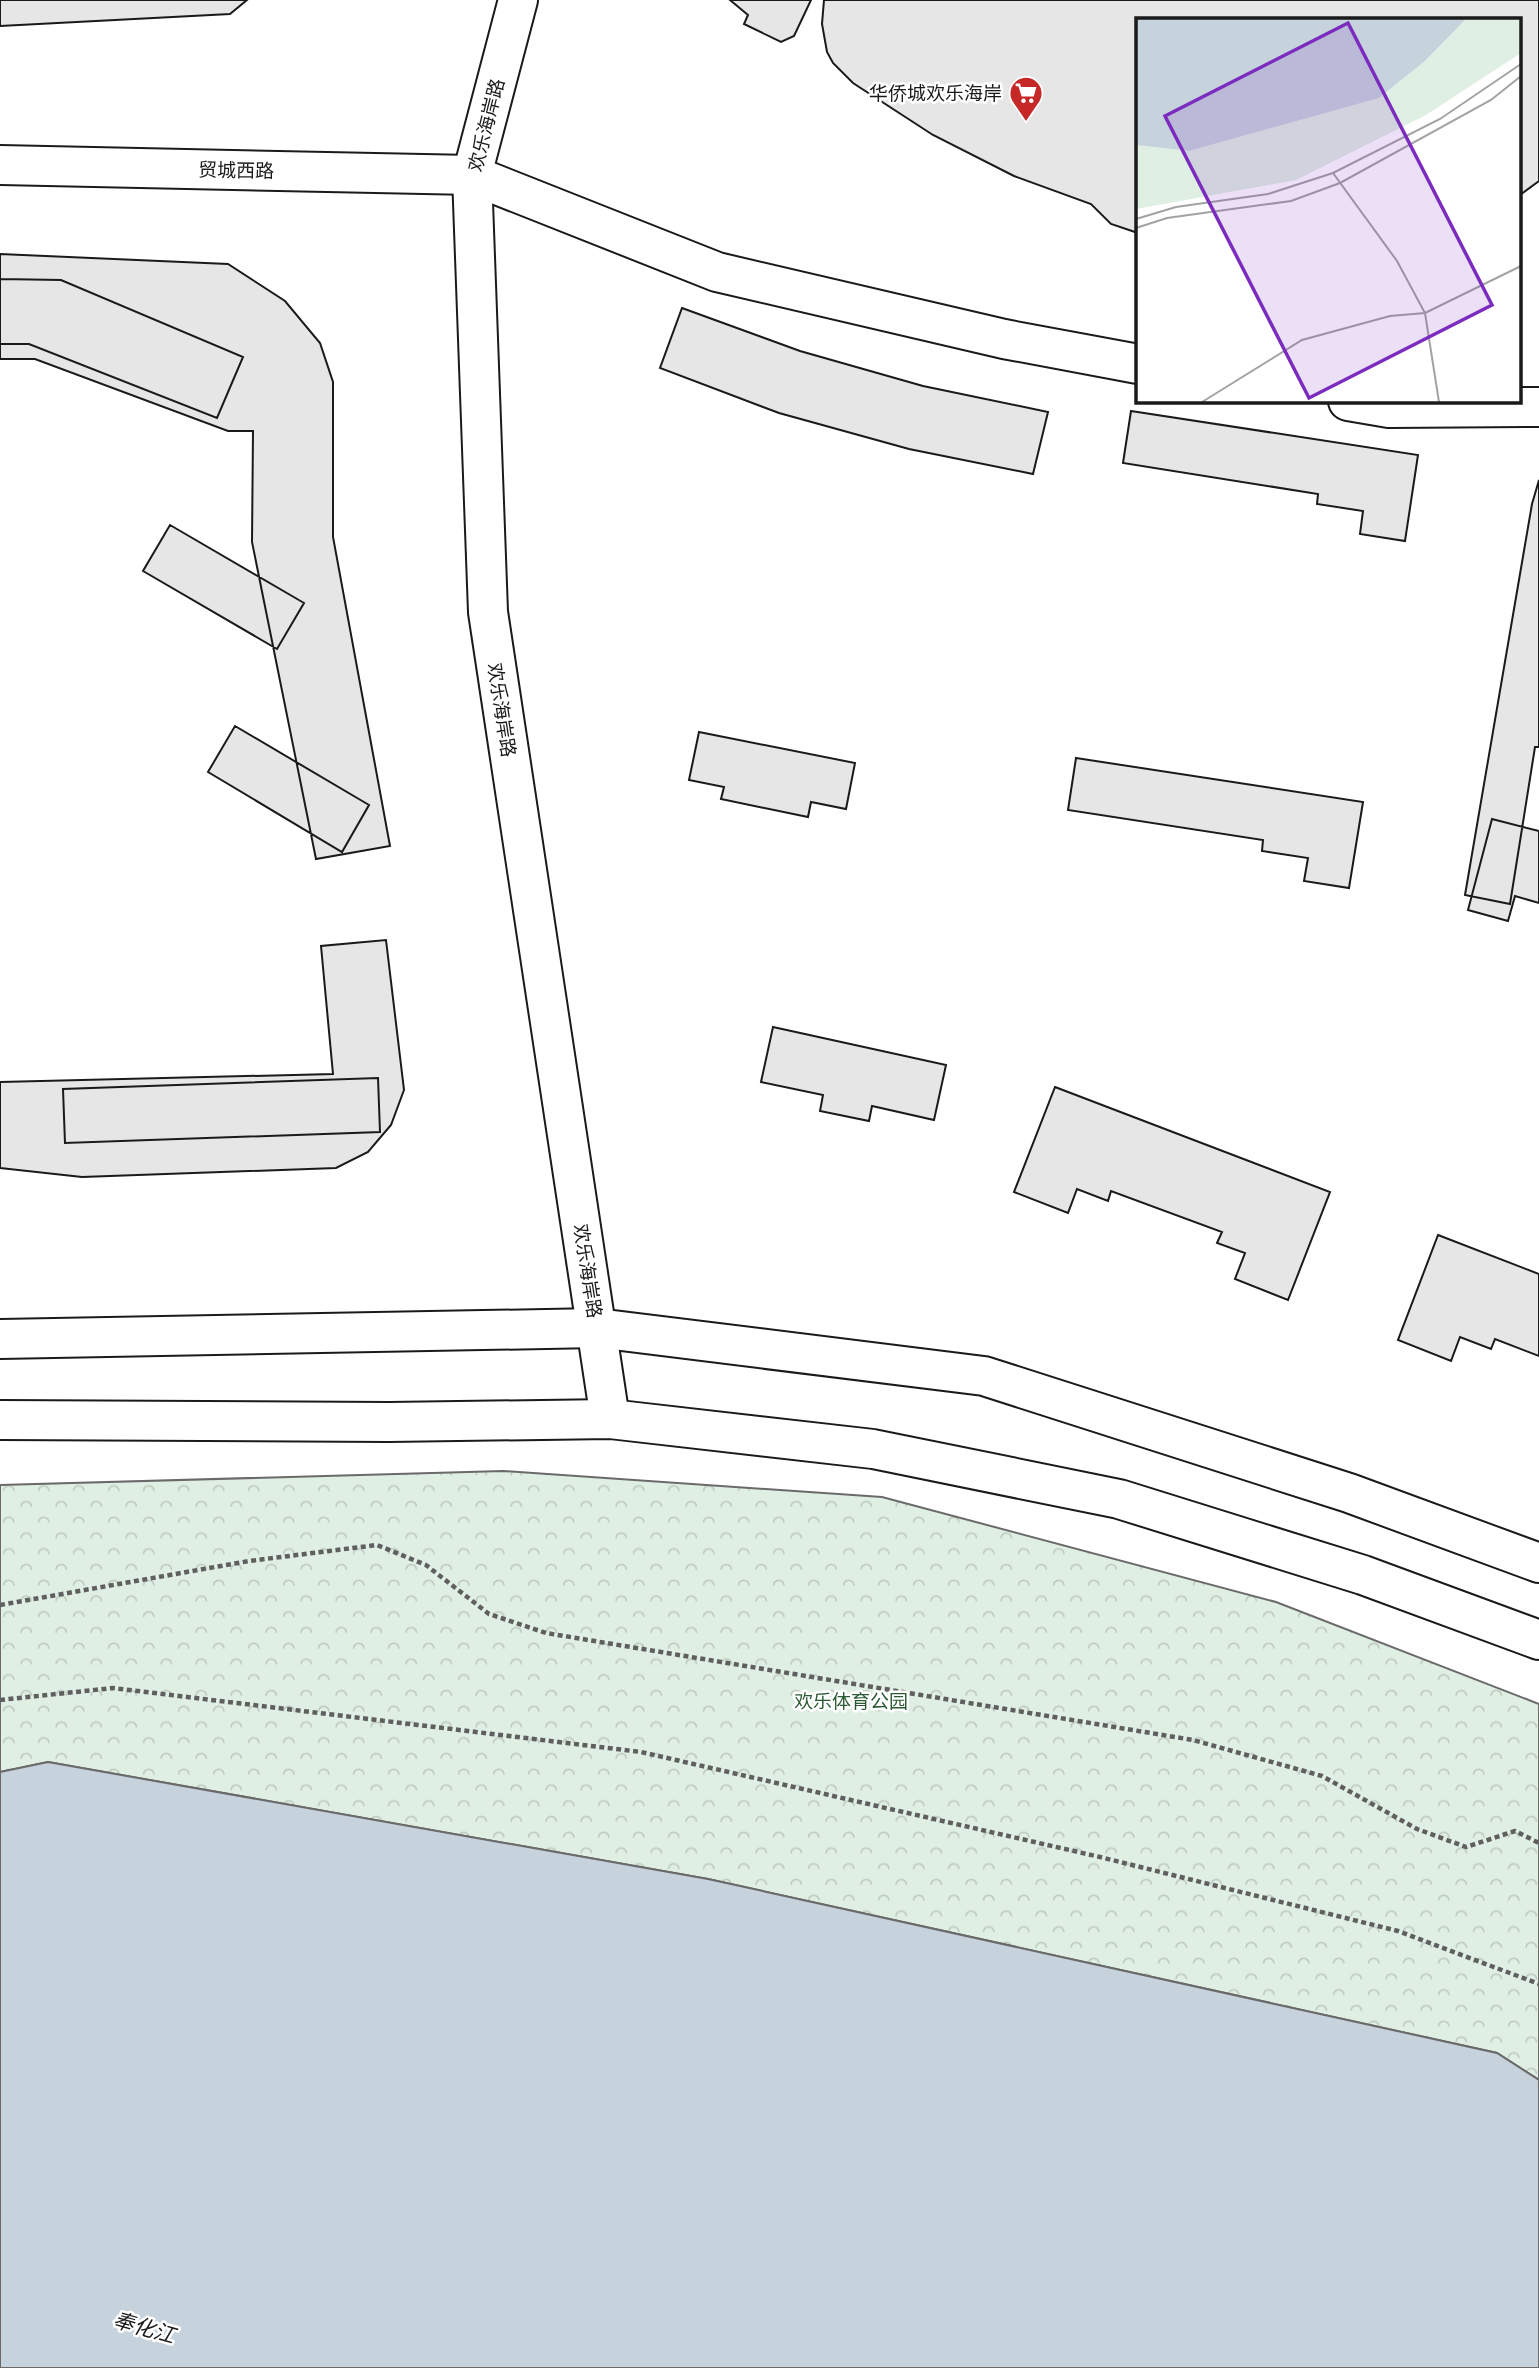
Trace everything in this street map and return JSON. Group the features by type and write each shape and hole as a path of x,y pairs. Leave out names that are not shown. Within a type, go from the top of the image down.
{"main road":[{"name":"欢乐海岸路","path":"518,0 472,175 488,612 610,1419"},
{"name":"贸城西路","path":"0,165 472,175"},
{"path":"472,175 717,272 1004,339 1136,364"},
{"path":"1354,402 1389,408 1539,407"},
{"path":"0,1339 597,1328 984,1376 1349,1493 1539,1563"},
{"path":"0,1420 389,1422 610,1419 873,1449 1119,1499 1363,1575 1539,1640"}],"path":[{"path":"0,1605 249,1561 377,1545 426,1565 489,1614 546,1633 1193,1740 1322,1776 1417,1829 1466,1847 1515,1831 1539,1843"},
{"path":"0,1700 113,1688 640,1752 1100,1857 1385,1927 1539,1984"}],"green space":[{"name":"欢乐体育公园","path":"503,1471 882,1497 1276,1602 1539,1704 1539,2080 1497,2053 708,1879 48,1762 0,1772 0,1485"}],"water":[{"name":"奉化江","path":"48,1762 708,1879 1497,2053 1539,2080 1539,2368 0,2368 0,1772"}],"building":[{"path":"0,0 247,0 230,14 0,26"},
{"path":"730,0 811,0 794,36 781,42 744,24 748,15"},
{"name":"华侨城欢乐海岸","path":"824,0 1539,0 1539,181 1522,194 1522,18 1136,18 1136,232 1111,224 1091,204 1014,176 933,135 853,83 833,63 827,52 822,24"},
{"path":"0,254 228,264 285,301 320,343 333,382 333,537 390,846 316,859 252,542 253,431 228,431 35,359 0,359"},
{"path":"0,279 61,280 243,357 217,418 29,344 0,344"},
{"path":"682,308 800,351 923,386 1048,412 1033,474 909,449 779,413 660,368"},
{"path":"1131,411 1418,455 1405,541 1360,534 1363,511 1317,504 1318,494 1123,463"},
{"path":"1539,480 1539,747 1535,747 1510,904 1465,895 1532,504"},
{"path":"170,525 304,603 277,649 143,571"},
{"path":"235,726 369,805 342,852 208,772"},
{"path":"699,732 855,763 846,809 811,802 808,817 721,799 724,787 689,780"},
{"path":"1076,758 1363,802 1349,888 1304,881 1308,858 1262,851 1263,840 1068,810"},
{"path":"1492,819 1539,831 1539,903 1515,896 1508,921 1468,910"},
{"path":"386,940 404,1090 391,1125 368,1152 336,1168 82,1177 0,1168 0,1082 333,1074 321,946"},
{"path":"773,1027 946,1065 934,1120 872,1106 869,1121 820,1111 823,1095 761,1082"},
{"path":"378,1078 380,1132 65,1143 63,1089"},
{"path":"1055,1087 1330,1192 1288,1300 1235,1279 1245,1253 1217,1243 1222,1232 1111,1191 1108,1201 1077,1189 1068,1213 1014,1192"},
{"path":"1438,1235 1539,1274 1539,1356 1495,1339 1491,1349 1460,1337 1451,1361 1398,1340"}],"place":[{"name":"华侨城欢乐海岸","path":"1026,123"}]}
